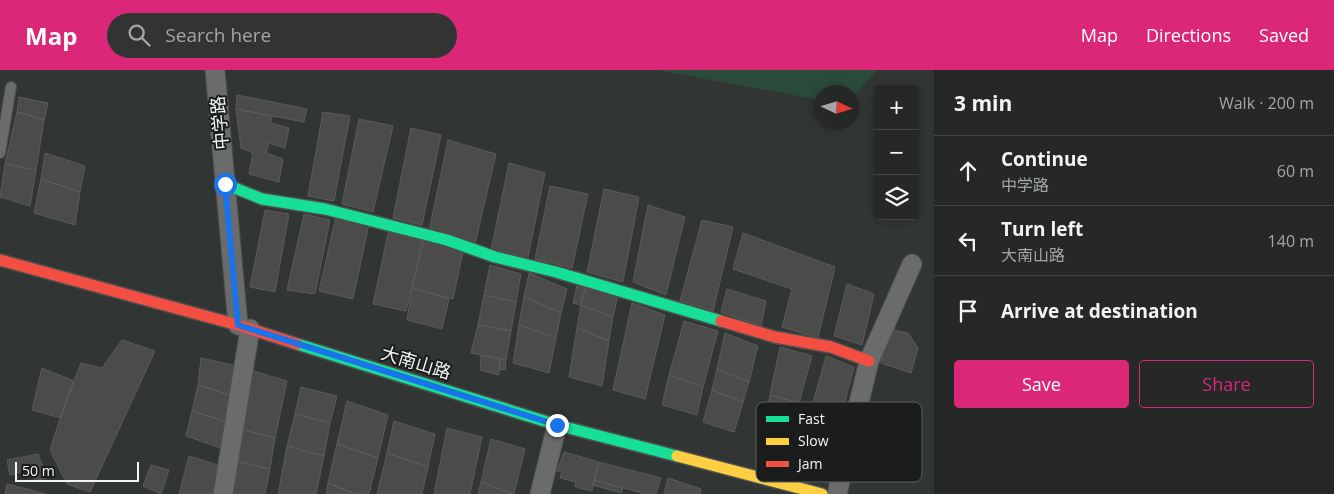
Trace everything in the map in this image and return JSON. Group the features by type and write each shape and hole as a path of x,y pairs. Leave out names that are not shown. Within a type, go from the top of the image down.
{"main road":[{"path":"225,184 262,199 325,209 447,240 496,257 556,272 775,337 831,347 869,361"},
{"name":"大南山路","path":"0,260 244,327 557,425 756,477"},
{"name":"大南山路","path":"776,482 822,494"}],"street":[{"name":"中学路","path":"215,70 225,184 244,327 223,494"},
{"path":"859,402 869,361 912,264"},
{"path":"540,494 557,425"}],"lane":[{"path":"0,153 11,87"}],"green space":[{"path":"656,70 877,70 859,90 859,85 814,85 814,99"}],"building":[{"path":"237,95 307,109 304,122 236,109"},
{"path":"19,97 48,103 44,120 17,112"},
{"path":"236,109 272,116 271,123 289,128 285,148 269,143 266,153 283,159 279,182 249,174 253,153 241,148"},
{"path":"17,112 44,120 36,170 5,164"},
{"path":"323,112 350,116 334,201 308,196"},
{"path":"359,119 393,126 373,212 342,204"},
{"path":"411,128 441,135 422,225 393,218"},
{"path":"448,140 496,154 475,244 429,231"},
{"path":"45,153 85,166 80,192 41,179"},
{"path":"509,163 545,173 527,262 491,250"},
{"path":"5,164 36,170 30,206 0,197"},
{"path":"41,179 80,192 75,225 34,213"},
{"path":"550,186 588,194 572,268 535,259"},
{"path":"604,189 639,197 623,282 587,272"},
{"path":"648,205 685,217 666,295 633,282"},
{"path":"265,210 289,214 275,292 250,287"},
{"path":"304,214 330,220 315,294 287,290"},
{"path":"336,216 369,224 353,299 319,291"},
{"path":"702,220 733,227 713,311 680,301"},
{"path":"389,229 424,237 406,311 373,304"},
{"path":"743,233 835,267 818,338 782,327 792,289 733,269"},
{"path":"424,237 464,247 453,299 412,288"},
{"path":"490,265 521,274 516,302 484,295"},
{"path":"529,273 567,289 561,313 524,297"},
{"path":"578,281 586,284 581,305 573,303"},
{"path":"586,284 618,295 613,317 581,305"},
{"path":"847,284 874,294 862,345 834,336"},
{"path":"412,288 449,299 442,329 407,320"},
{"path":"727,289 766,301 761,326 721,312"},
{"path":"484,295 516,302 511,331 478,325"},
{"path":"524,297 561,313 556,338 519,325"},
{"path":"632,303 665,315 645,399 613,390"},
{"path":"581,305 613,317 609,341 577,328"},
{"path":"684,321 718,331 703,387 669,375"},
{"path":"478,325 511,331 506,360 471,353"},
{"path":"519,325 556,338 549,373 513,363"},
{"path":"577,328 609,341 602,386 569,377"},
{"path":"888,329 908,333 918,348 911,373 881,363"},
{"path":"725,333 758,346 749,382 717,369"},
{"path":"122,340 155,351 90,492 67,484 50,450 64,406 81,363 102,368"},
{"path":"780,347 812,356 799,402 770,395"},
{"path":"481,355 500,359 499,375 480,370"},
{"path":"826,356 854,367 845,402 813,402"},
{"path":"201,358 237,366 233,396 198,385"},
{"path":"500,359 506,360 505,370 499,369"},
{"path":"42,368 74,381 61,418 32,410"},
{"path":"246,369 287,381 275,438 236,428"},
{"path":"717,369 749,382 743,402 712,390"},
{"path":"669,375 703,387 697,415 662,405"},
{"path":"198,385 233,396 228,422 192,411"},
{"path":"301,387 337,396 330,423 295,414"},
{"path":"712,390 743,402 734,432 703,422"},
{"path":"770,395 795,402 769,402"},
{"path":"347,401 388,415 378,458 337,444"},
{"path":"192,411 228,422 221,448 186,436"},
{"path":"295,414 330,423 324,456 287,446"},
{"path":"394,421 435,434 428,467 387,453"},
{"path":"236,428 275,438 270,469 235,461"},
{"path":"447,428 482,437 470,494 434,494"},
{"path":"491,439 525,449 514,494 481,482"},
{"path":"337,444 378,458 369,494 355,494 328,483"},
{"path":"287,446 324,456 316,494 278,494"},
{"path":"564,452 599,462 592,491 575,487 576,482 560,478 562,472 557,471"},
{"path":"387,453 428,467 422,494 377,494"},
{"path":"38,454 47,478 35,481 30,469 10,475 7,460"},
{"path":"189,456 221,466 214,494 179,494"},
{"path":"235,461 270,469 265,494 229,494"},
{"path":"599,462 661,478 656,494 646,494 594,480"},
{"path":"151,465 169,470 161,494 143,486"},
{"path":"668,478 701,489 700,494 664,494"},
{"path":"594,480 623,488 621,493 593,485"},
{"path":"481,482 512,494 478,494"},
{"path":"328,483 355,494 326,494"},
{"path":"7,484 46,494 5,494"}],"traffic: fast":[{"path":"225,184 262,199 325,209 447,240 495,257 556,272 721,321"},
{"path":"297,344 557,425 677,456"}],"traffic: slow":[{"path":"677,456 756,477"},
{"path":"776,482 822,494"}],"traffic: jam":[{"path":"0,260 238,325 297,344"},
{"path":"721,321 775,337 831,347 869,361"}],"route":[{"path":"225,184 238,325 557,425"}]}
